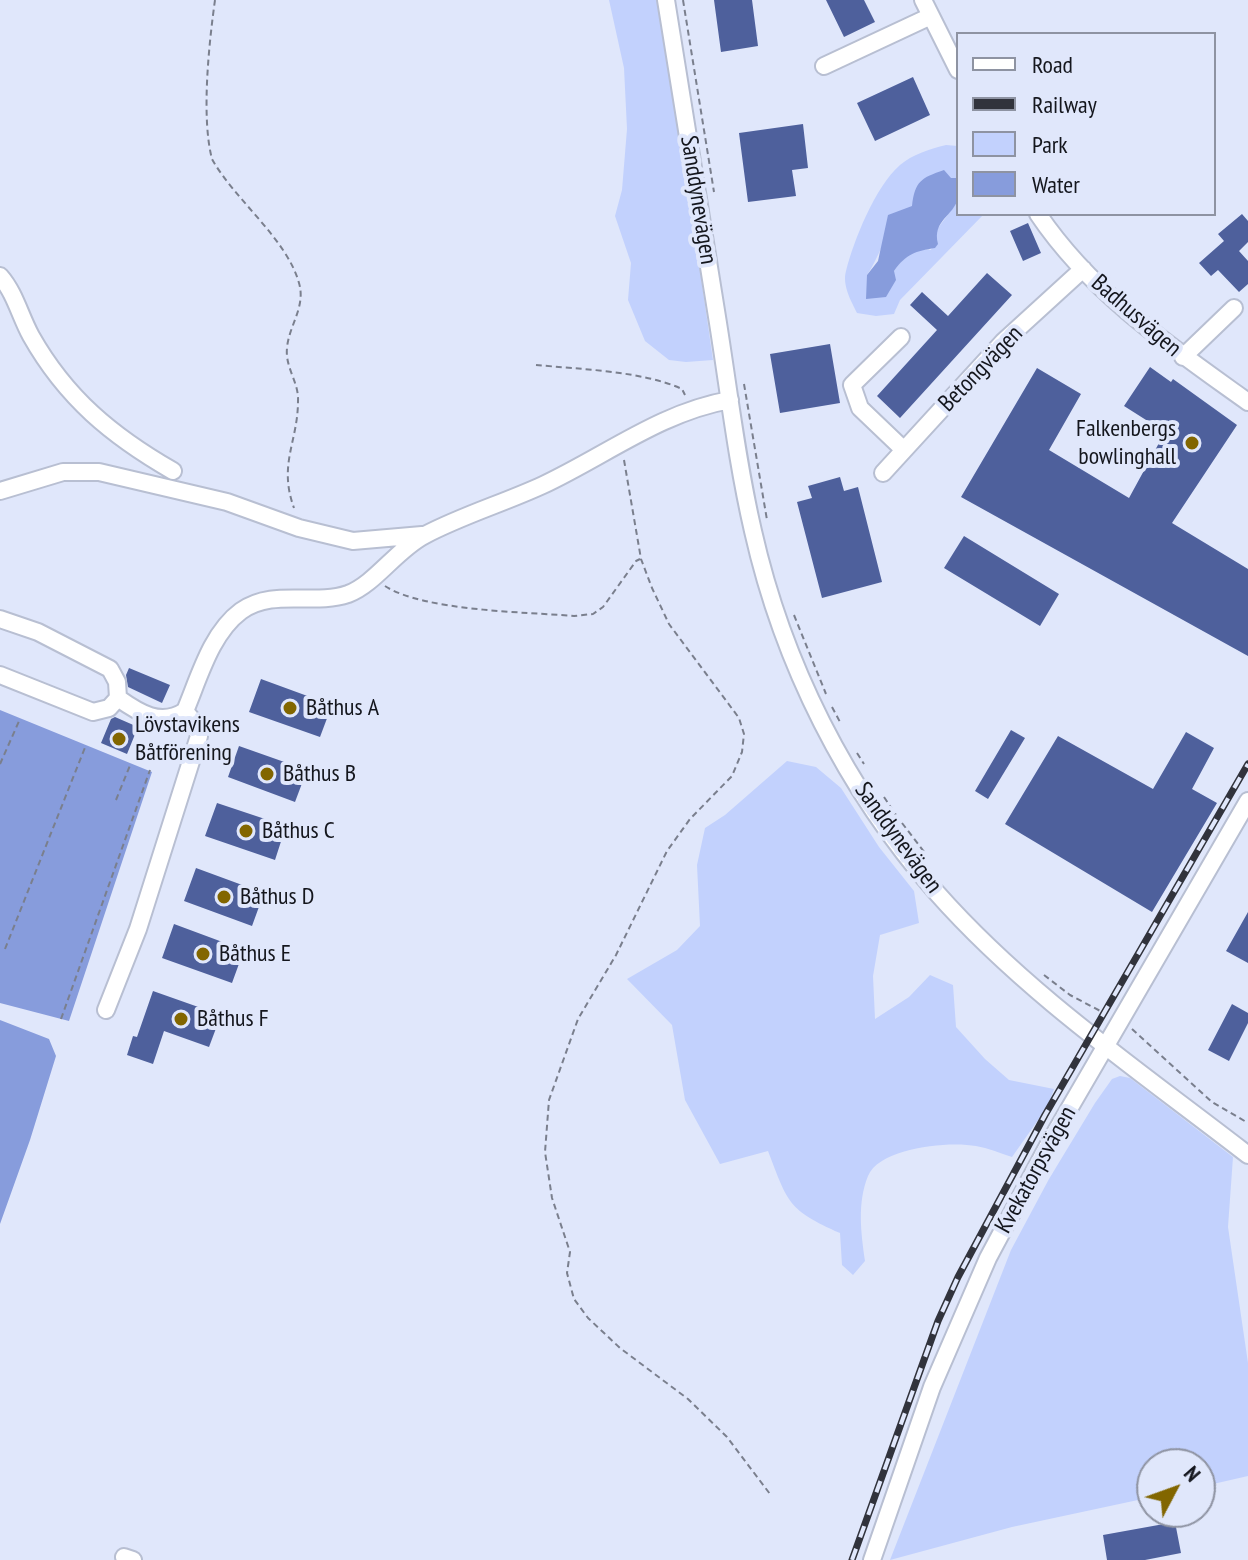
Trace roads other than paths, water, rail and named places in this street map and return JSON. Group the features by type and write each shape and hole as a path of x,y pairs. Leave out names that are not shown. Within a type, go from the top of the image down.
{"street":[{"name":"Sanddynevägen","path":"666,0 744,488 771,596 791,655 836,750 888,830 935,891 1009,966 1248,1155"},
{"path":"923,0 956,66"},
{"path":"824,66 931,16"},
{"name":"Badhusvägen","path":"1040,216 1083,269 1120,306 1183,357 1248,402"},
{"name":"Betongvägen","path":"883,473 1003,342 1083,269"},
{"path":"0,276 10,289 43,355 85,408 108,430 173,471"},
{"path":"1183,357 1234,308"},
{"path":"901,337 852,385 860,408 904,450"},
{"path":"118,698 158,720 176,717 185,711 217,639 244,609 272,600 348,594 424,535 544,484 691,408 730,400"},
{"path":"0,491 63,472 99,472 227,502 299,528 353,541 383,541 424,535"},
{"path":"0,619 38,632 110,669 117,682 118,698 109,708 93,712 0,675"},
{"path":"106,1010 138,929 199,736 194,722 185,711"},
{"name":"Kvekatorpsvägen","path":"872,1560 932,1387 971,1293 1051,1140 1248,801"}],"water":[{"path":"944,170 951,178 956,178 956,204 938,229 938,244 903,261 894,271 896,280 886,297 866,299 867,275 878,261 888,215 912,206 917,186 930,175"},
{"path":"0,710 152,772 69,1021 0,1003"},
{"path":"0,1020 49,1039 56,1056 0,1224"}],"railway":[{"path":"852,1560 938,1321 958,1277 1045,1115 1248,764"}],"place":[{"name":"Falkenbergs bowlinghall","path":"1192,443"},
{"name":"Båthus A","path":"290,708"},
{"name":"Lövstavikens Båtförening","path":"119,739"},
{"name":"Båthus B","path":"267,774"},
{"name":"Båthus C","path":"246,831"},
{"name":"Båthus D","path":"224,897"},
{"name":"Båthus E","path":"203,954"},
{"name":"Båthus F","path":"181,1019"}]}
